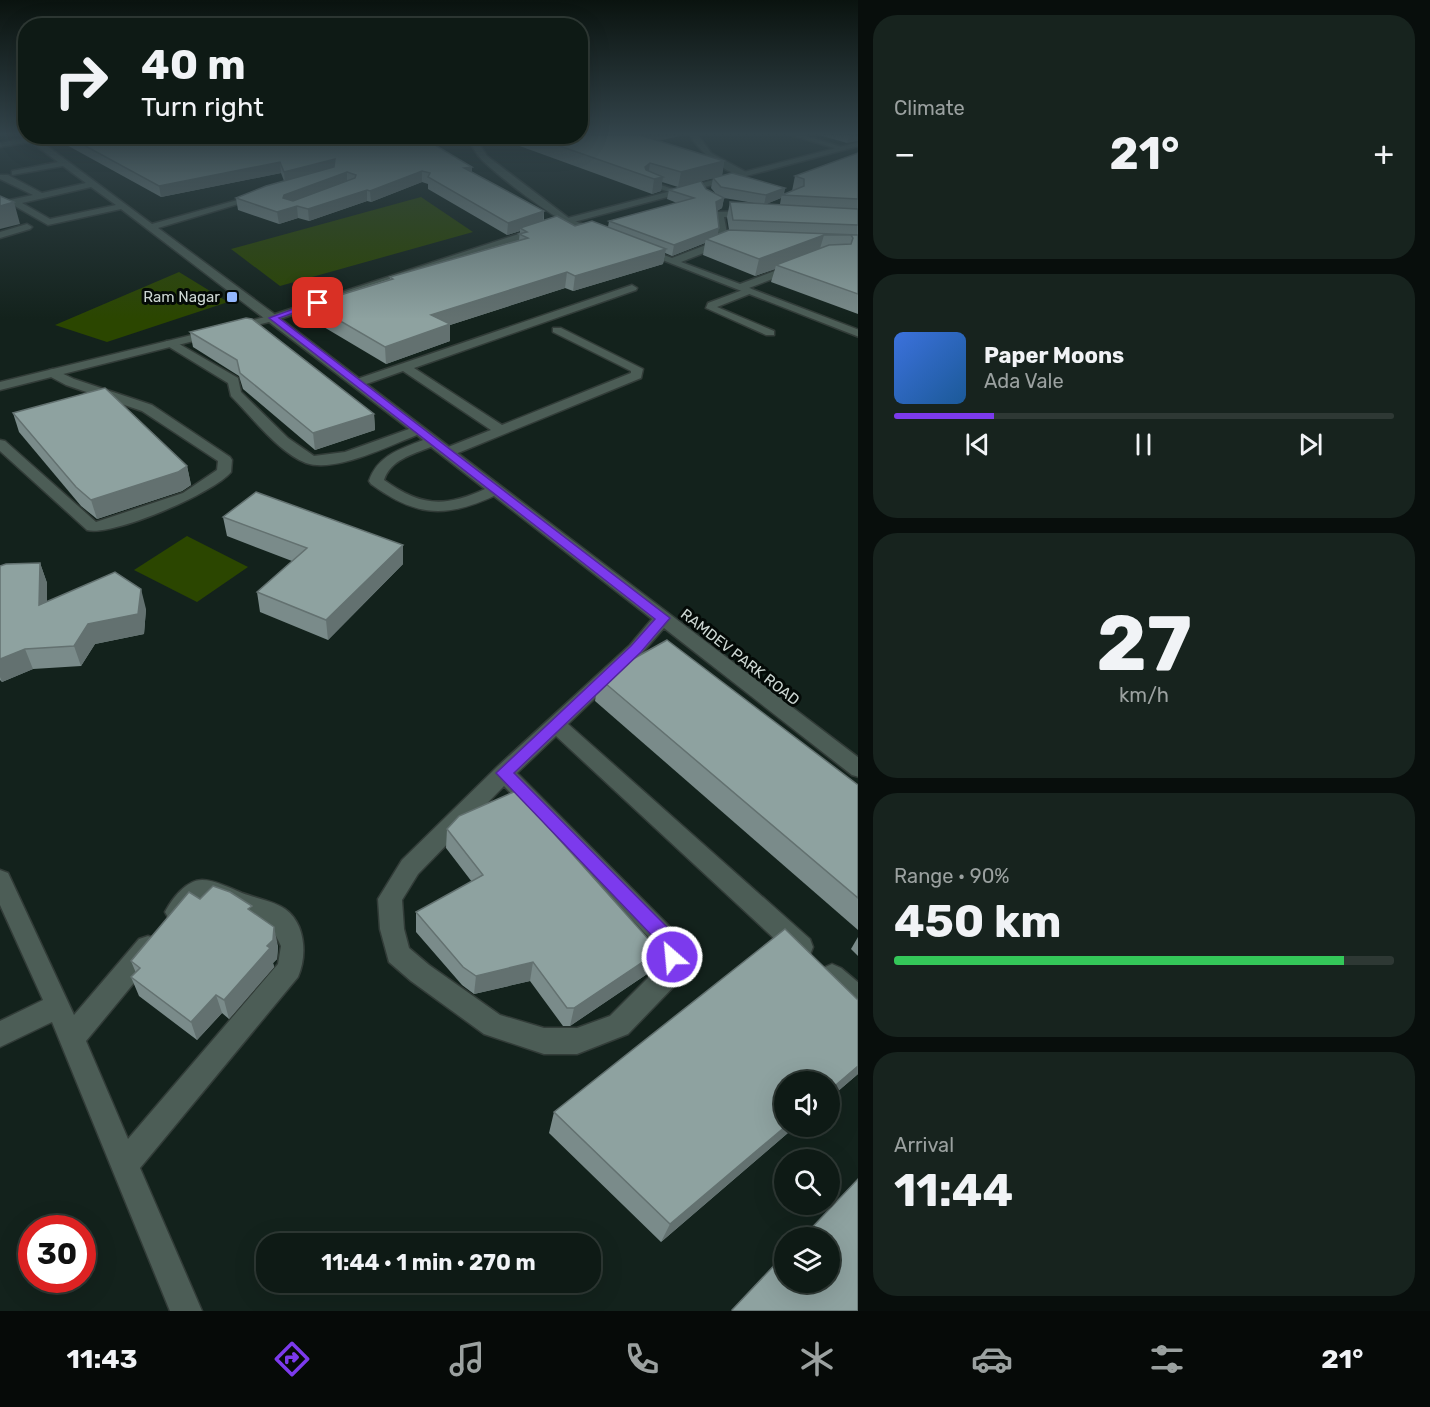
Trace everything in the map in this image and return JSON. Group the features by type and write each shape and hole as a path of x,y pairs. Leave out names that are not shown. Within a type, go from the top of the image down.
{"street":[{"path":"0,200 24,196"},
{"path":"0,205 31,196"},
{"name":"RAMDEV PARK ROAD","path":"110,196 358,383 858,769"},
{"path":"152,227 256,196"},
{"path":"534,196 567,221 609,237"},
{"path":"0,386 273,318 567,221 656,196"},
{"path":"15,202 48,222 57,222 123,206"},
{"path":"724,241 719,214 762,212 725,203"},
{"path":"0,235 27,228"},
{"path":"672,262 724,241 735,242"},
{"path":"630,246 858,334"},
{"path":"770,333 711,308 712,305 808,262"},
{"path":"358,383 632,288"},
{"path":"448,452 637,375 637,369 557,330"},
{"path":"170,343 234,381 235,393 298,454 312,460 350,455 419,430"},
{"path":"405,367 501,430"},
{"path":"0,444 92,527 102,527 188,496 224,472 225,460 147,408 70,382 53,373"},
{"path":"433,441 384,464 378,470 376,481 407,502 428,506 457,506 496,489"},
{"path":"504,773 672,944 673,970 619,1025 577,1041 544,1041 493,1024 420,973 398,954 392,929 390,899 410,867 504,773 636,649 663,618"},
{"path":"556,724 858,1000"},
{"path":"0,880 72,1037 186,1311"},
{"path":"72,1037 195,892 202,890 216,893 278,917 289,933 293,946 289,969 224,1050 124,1164"},
{"path":"0,1034 58,1006"}],"green space":[{"path":"421,197 473,232 280,286 231,249"},
{"path":"179,272 228,302 107,342 55,325"},
{"path":"187,536 248,567 197,602 134,570"}],"building":[{"path":"0,196 14,202 0,206"},
{"path":"284,196 283,198 293,201 306,196 348,196 308,209 297,206 277,212 236,198"},
{"path":"461,196 516,196 544,211 508,223"},
{"path":"688,196 724,198 716,202 719,228 674,245 609,221 694,198"},
{"path":"804,196 858,196 858,199"},
{"path":"730,202 858,209 858,225 733,220"},
{"path":"557,216 575,226 592,221 666,249 575,276 567,272 431,315 450,324 385,347 311,304 393,279 390,277 528,238 519,234 527,232 520,228"},
{"path":"729,230 858,235 858,294 776,265 829,245 851,244 853,238 851,235 824,235 759,259 706,239"},
{"path":"246,318 252,319 374,414 313,433 240,373 237,360 190,332"},
{"path":"105,388 187,466 178,472 91,500 76,487 13,413"},
{"path":"256,492 403,545 326,620 257,592 307,548 223,517"},
{"path":"40,563 39,605 115,572 141,589 138,614 88,624 74,646 25,649 0,659 0,566"},
{"path":"667,640 858,785 858,898 599,678"},
{"path":"516,791 659,951 574,1008 567,1008 533,962 476,976 463,967 416,912 483,875 447,829 459,816"},
{"path":"213,886 230,892 252,906 248,909 274,927 273,940 267,946 270,948 224,1000 216,995 191,1022 131,977 140,968 131,961 189,892 200,899"},
{"path":"785,929 858,1000 858,1066 840,1081 840,1071 774,1071 774,1136 670,1224 554,1112"},
{"path":"858,1179 858,1311 733,1311 774,1266 774,1293 840,1293 840,1227 812,1227 824,1215 840,1215 840,1198"}],"place":[{"name":"Ram Nagar","path":"232,297"}],"route":[{"path":"318,303 273,318 663,618 636,649 504,773 672,944 672,957"}]}
